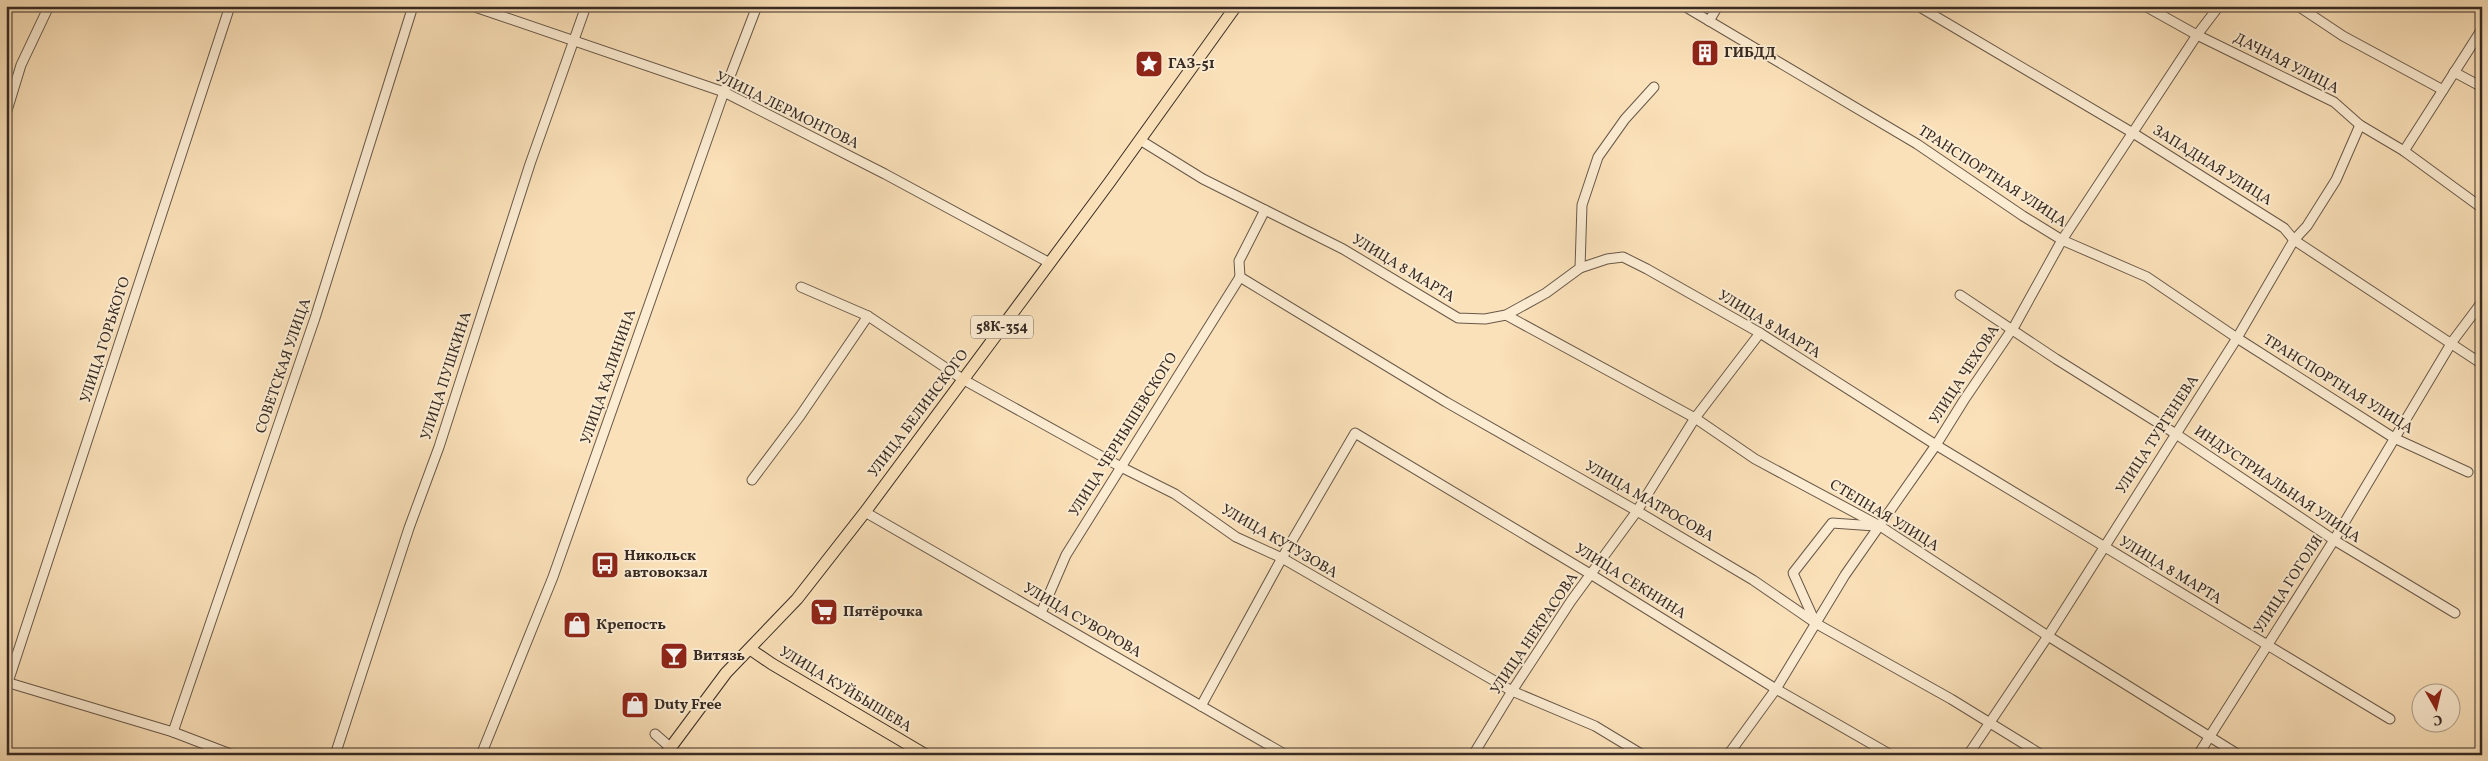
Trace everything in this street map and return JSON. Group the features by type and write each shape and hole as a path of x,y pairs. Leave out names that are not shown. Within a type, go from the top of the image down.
{"main road":[{"name":"УЛИЦА БЕЛИНСКОГО","path":"668,751 726,673 797,599 865,512 1140,140 1236,6"},
{"name":"УЛИЦА КУЙБЫШЕВА","path":"750,649 926,755"}],"street":[{"path":"6,114 20,66 49,6"},
{"name":"УЛИЦА ГОРЬКОГО","path":"7,682 230,6"},
{"name":"СОВЕТСКАЯ УЛИЦА","path":"173,732 312,327 412,6"},
{"name":"УЛИЦА ЛЕРМОНТОВА","path":"472,6 724,92 885,174 1048,262"},
{"name":"УЛИЦА ПУШКИНА","path":"335,755 409,528 439,447 530,164 586,6"},
{"name":"УЛИЦА КАЛИНИНА","path":"481,755 553,577 756,6"},
{"name":"ТРАНСПОРТНАЯ УЛИЦА","path":"1684,6 1917,144 2023,216 2062,240 2147,277 2236,338 2394,438 2468,472"},
{"path":"1709,21 1718,6"},
{"name":"ЗАПАДНАЯ УЛИЦА","path":"1918,6 2133,133 2284,228 2294,240 2452,342 2482,364"},
{"name":"ДАЧНАЯ УЛИЦА","path":"2145,6 2334,102 2360,125 2404,151 2482,208"},
{"name":"УЛИЦА ЧЕХОВА","path":"1728,755 1776,689 1845,575 1936,445 2012,330 2062,240 2197,34 2219,6"},
{"path":"2298,6 2343,36 2443,90"},
{"path":"2404,151 2482,29"},
{"path":"2454,72 2482,86"},
{"path":"1580,268 1582,205 1598,157 1624,119 1654,87"},
{"name":"УЛИЦА ТУРГЕНЕВА","path":"1968,755 2048,636 2103,546 2236,338 2294,240 2307,226 2336,180 2360,125"},
{"name":"УЛИЦА 8 МАРТА","path":"1140,140 1203,179 1343,250 1458,318 1485,319 1506,315 1546,293 1580,268 1607,259 1623,257 1760,333 1936,445 2390,719"},
{"path":"1240,277 1239,261 1265,210"},
{"name":"УЛИЦА ЧЕРНЫШЕВСКОГО","path":"1041,613 1066,555 1240,277"},
{"name":"УЛИЦА МАТРОСОВА","path":"1240,277 1446,402 1637,510 1753,580 1816,624 1886,661 1991,722 2042,755"},
{"name":"УЛИЦА КУТУЗОВА","path":"801,287 868,316 964,380 1121,467 1175,494 1236,537 1282,558 1512,691 1595,726 1643,755"},
{"name":"ИНДУСТРИАЛЬНАЯ УЛИЦА","path":"1960,295 2176,434 2334,540 2455,613"},
{"name":"УЛИЦА ГОГОЛЯ","path":"2198,755 2334,540 2452,342 2482,302"},
{"name":"СТЕПНАЯ УЛИЦА","path":"1506,315 1694,418 1754,459 1880,526 2048,636 2239,755"},
{"path":"752,480 800,416 868,316"},
{"name":"УЛИЦА НЕКРАСОВА","path":"1473,755 1571,601 1592,575 1637,510 1694,418 1760,333"},
{"name":"УЛИЦА СЕКНИНА","path":"1282,558 1355,434 1592,575 1776,689 1891,755"},
{"name":"УЛИЦА СУВОРОВА","path":"865,512 1286,755"},
{"path":"1816,624 1793,573 1832,524 1880,526"},
{"path":"1201,706 1282,558"},
{"path":"7,682 173,732 233,755"},
{"path":"655,734 668,751"}],"place":[{"name":"ГИБДД","path":"1705,53"},
{"name":"ГАЗ-51","path":"1149,64"},
{"name":"Никольск автовокзал","path":"605,565"},
{"name":"Пятёрочка","path":"824,612"},
{"name":"Крепость","path":"577,625"},
{"name":"Витязь","path":"674,656"},
{"name":"Duty Free","path":"635,705"}]}
